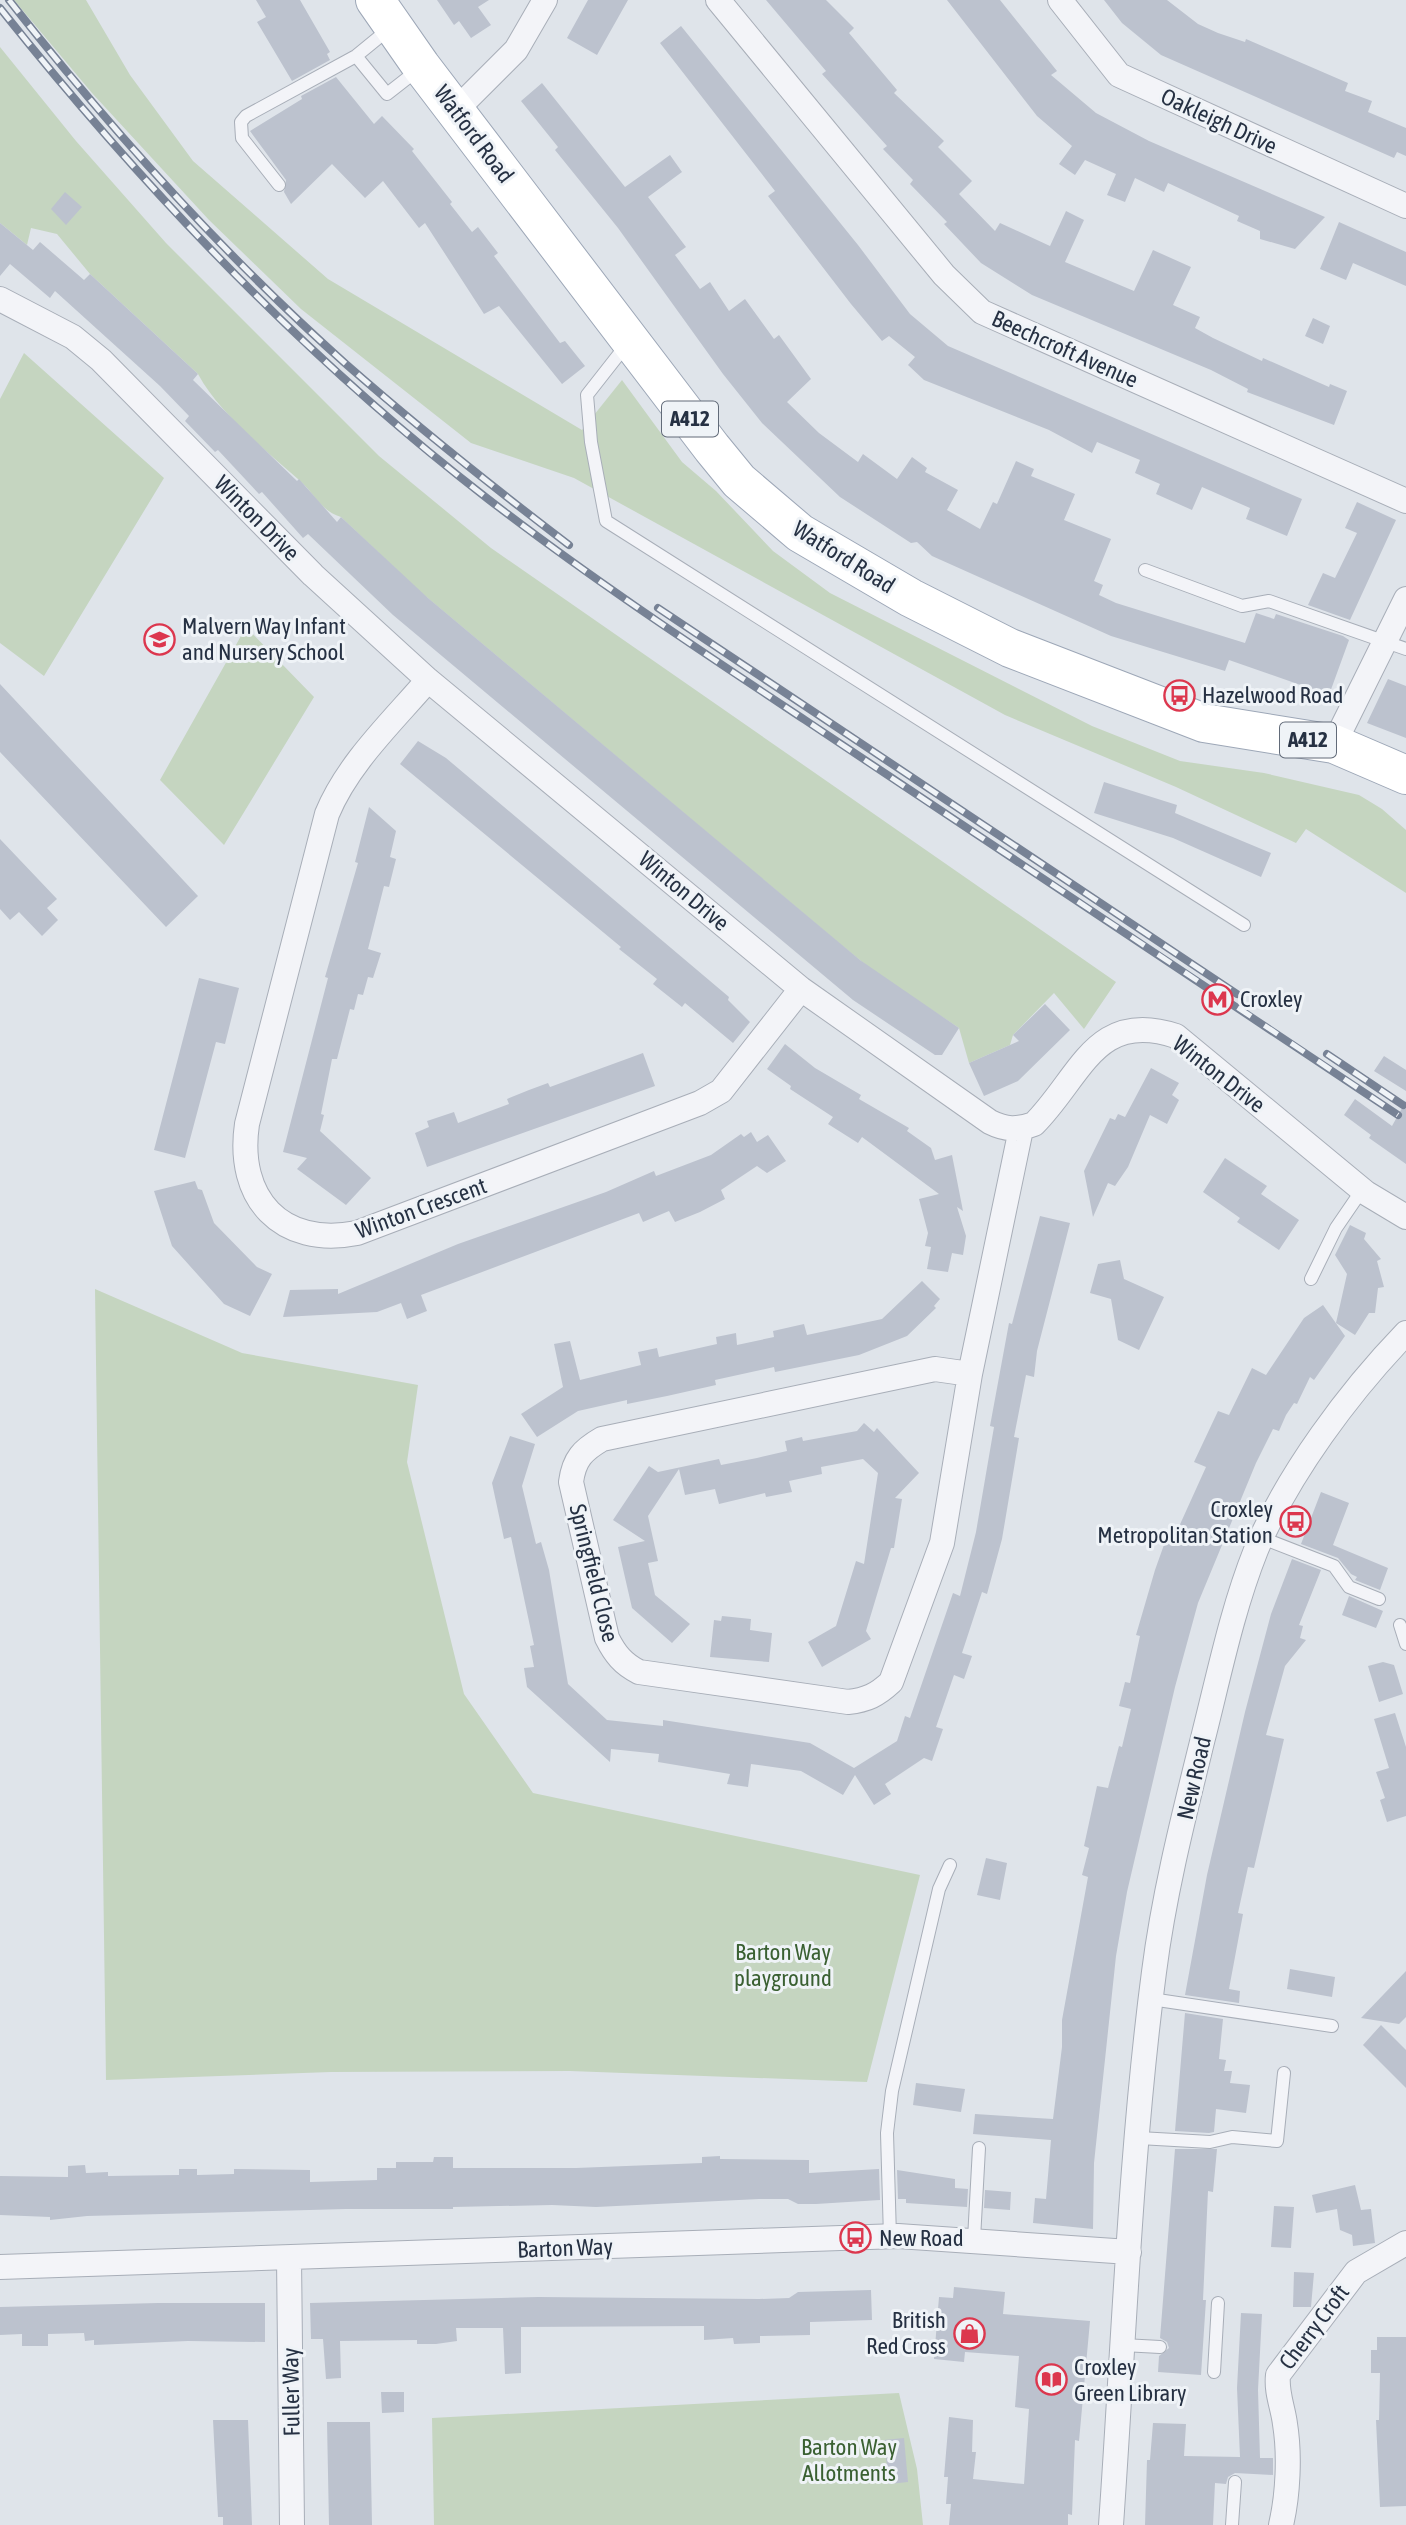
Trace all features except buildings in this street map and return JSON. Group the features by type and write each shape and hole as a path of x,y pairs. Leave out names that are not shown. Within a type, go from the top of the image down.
{"main road":[{"name":"Watford Road","path":"384,13 421,66 457,109 629,340 740,481 800,533 911,598 1010,648 1205,723 1334,744 1406,775"}],"street":[{"path":"457,109 516,50 545,0"},
{"name":"Beechcroft Avenue","path":"718,0 944,275 982,312 1406,500"},
{"name":"Oakleigh Drive","path":"1060,0 1119,75 1406,206"},
{"name":"Winton Drive","path":"0,299 73,337 101,360 313,575 428,680 801,989 990,1122 1003,1128 1021,1129 1034,1124 1098,1044 1118,1034 1138,1029 1158,1030 1176,1036 1362,1190 1406,1217"},
{"path":"1334,744 1395,645 1406,599"},
{"name":"Winton Crescent","path":"428,680 349,773 327,814 247,1124 244,1163 257,1198 270,1211 304,1233 340,1237 358,1233 700,1103 721,1091 801,989"},
{"name":"Springfield Close","path":"970,1374 935,1369 862,1383 602,1439 585,1449 573,1465 571,1482 607,1638 614,1652 626,1666 639,1672 848,1702 866,1700 891,1682 942,1543 970,1374 1021,1129"},
{"name":"New Road","path":"1111,2525 1129,2252 1151,1999 1167,1892 1194,1775 1238,1599 1262,1538 1309,1456 1347,1402 1406,1333"},
{"name":"Barton Way","path":"0,2267 890,2237 974,2239 1129,2252"},
{"name":"Cherry Croft","path":"1281,2525 1286,2507 1286,2425 1276,2389 1278,2375 1356,2272 1406,2244"},
{"name":"Fuller Way","path":"289,2258 292,2525"}],"lane":[{"path":"279,185 242,138 241,122 246,116 356,56 384,13"},
{"path":"356,56 387,94 421,66"},
{"path":"629,340 587,395 591,442 606,521 1244,925"},
{"path":"1145,570 1242,606 1269,601 1395,645"},
{"path":"1311,1279 1336,1228 1362,1190"},
{"path":"1262,1538 1334,1566 1349,1587 1379,1599"},
{"path":"1400,1625 1406,1644"},
{"path":"890,2237 887,2133 892,2091 939,1889 950,1865"},
{"path":"1151,1999 1332,2026"},
{"path":"1139,2138 1210,2143 1232,2137 1277,2141 1284,2073"},
{"path":"974,2239 979,2148"},
{"path":"1214,2372 1209,2351 1218,2303"},
{"path":"1123,2345 1160,2347"},
{"path":"1232,2525 1235,2482"}],"green space":[{"path":"14,0 86,0 130,75 193,161 328,279 582,430 622,380 682,462 716,491 773,551 830,593 1092,726 1180,761 1264,773 1359,795 1382,809 1406,830 1406,893 1306,829 1296,843 1176,787 1005,715 574,478 471,443 301,309 209,220 92,93"},
{"path":"0,47 76,141 166,243 379,456 491,548 1116,982 1084,1029 1054,993 1013,1035 1010,1045 969,1063 959,1028 876,973 840,944 417,589 341,517 322,506 304,484 230,417 198,374 90,274 57,234 31,228 27,245 0,223"},
{"path":"24,353 164,478 44,676 0,643 0,399"},
{"path":"246,627 314,697 224,845 160,780"},
{"name":"Barton Way playground","path":"95,1289 242,1353 418,1385 407,1462 464,1694 533,1793 920,1875 867,2082 570,2071 331,2072 106,2080"},
{"name":"Barton Way Allotments","path":"899,2393 917,2469 923,2525 434,2525 432,2418"}],"railway":[{"path":"9,0 128,144 213,235 301,323 456,457 569,545"},
{"path":"0,8 111,141 229,268 355,388 420,445 488,499 685,640 1398,1115"},
{"path":"658,608 1237,994"},
{"path":"1327,1054 1403,1105"}],"place":[{"name":"Malvern Way Infant and Nursery School","path":"159,639"},
{"name":"Hazelwood Road","path":"1179,695"},
{"name":"Croxley","path":"1217,999"},
{"name":"Croxley Metropolitan Station","path":"1296,1522"},
{"name":"New Road","path":"856,2238"},
{"name":"British Red Cross","path":"969,2333"},
{"name":"Croxley Green Library","path":"1051,2380"}]}
